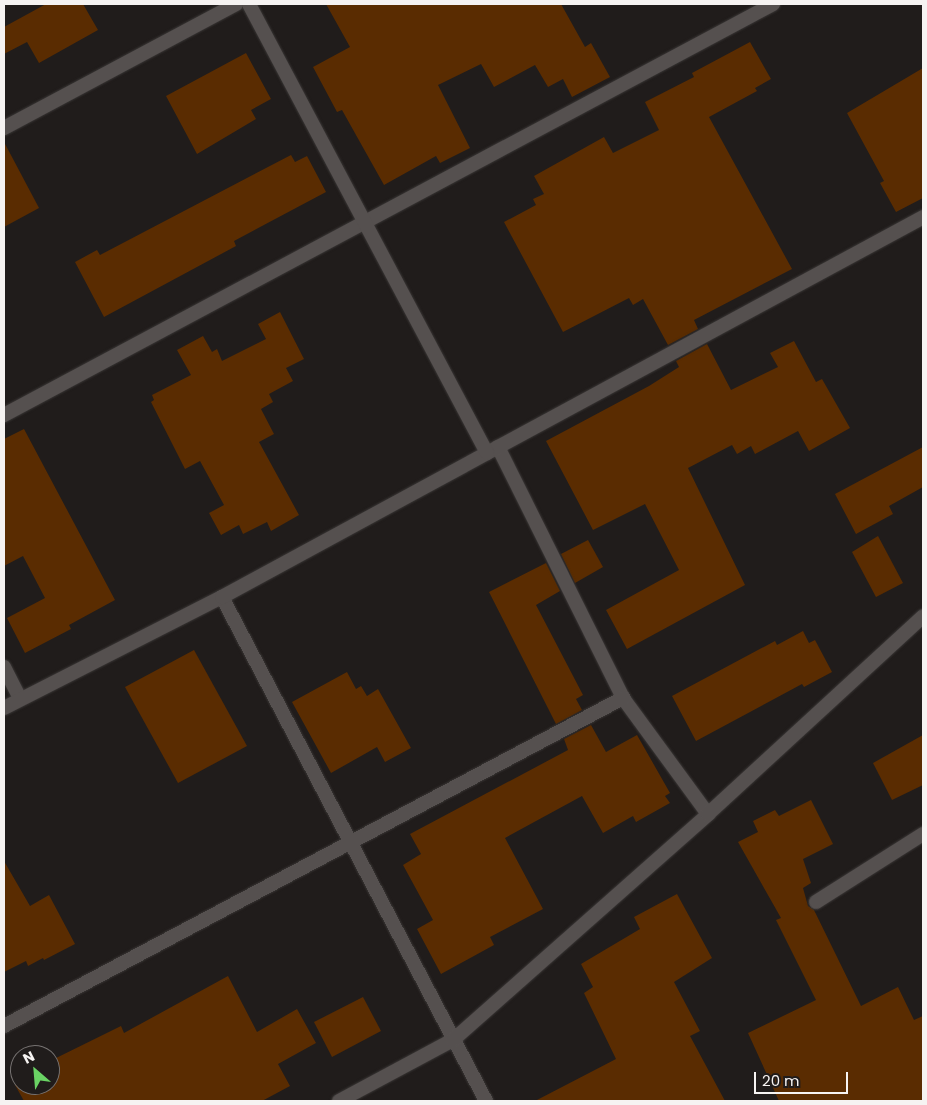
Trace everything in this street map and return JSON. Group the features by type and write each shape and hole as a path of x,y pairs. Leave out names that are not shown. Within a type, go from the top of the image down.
{"street":[{"path":"4,128 236,4"},
{"path":"249,4 365,222 492,450 623,698 708,814"},
{"path":"4,415 773,4"},
{"path":"4,708 222,597 923,217"},
{"path":"222,597 348,841 486,1101"},
{"path":"338,1101 453,1040 708,814 923,616"},
{"path":"4,667 20,699"},
{"path":"4,1026 348,841 623,698"},
{"path":"816,902 923,834"}],"building":[{"path":"46,4 83,4 98,30 39,63 27,42 4,54 4,27"},
{"path":"326,4 561,4 585,47 591,43 610,77 572,97 563,79 548,87 535,65 494,87 481,64 438,85 470,148 440,163 436,156 384,185 342,110 337,112 313,67 350,47"},
{"path":"750,42 771,79 755,88 757,91 709,117 792,269 694,320 698,329 668,345 643,299 633,305 629,298 563,332 504,222 536,205 533,199 544,194 534,176 604,137 613,153 659,130 645,102 694,77 692,73"},
{"path":"246,53 271,99 251,110 256,119 197,154 166,96"},
{"path":"923,68 923,198 896,212 880,183 884,181 847,113"},
{"path":"4,142 39,208 4,227"},
{"path":"291,155 295,162 307,156 326,192 234,241 236,246 104,317 75,262 97,250 100,255"},
{"path":"280,312 304,359 286,368 293,381 269,394 273,402 261,409 274,434 259,442 299,515 271,531 267,522 243,534 239,525 221,535 209,513 224,505 200,461 185,469 151,402 154,400 152,395 191,375 177,350 203,336 212,352 217,349 222,361 266,339 258,324"},
{"path":"794,341 816,382 822,379 850,428 809,451 798,431 755,454 751,446 737,454 732,445 688,468 745,585 627,649 606,610 679,570 645,504 593,530 546,441 649,386 679,367 676,361 707,344 731,390 778,367 770,353"},
{"path":"24,429 115,600 69,625 71,629 25,653 7,618 45,598 23,556 4,566 4,439"},
{"path":"923,447 923,487 889,506 893,514 856,534 835,494"},
{"path":"878,536 903,583 876,597 852,552"},
{"path":"588,540 603,567 575,583 561,554"},
{"path":"546,563 560,591 536,605 583,695 576,699 582,710 556,724 489,592"},
{"path":"803,631 809,643 815,640 832,672 804,687 802,684 696,741 672,696 775,641 777,645"},
{"path":"194,650 247,746 178,783 125,687"},
{"path":"347,672 356,689 361,686 367,696 378,689 411,748 385,762 377,747 331,773 292,702"},
{"path":"591,725 606,752 637,735 670,793 665,796 670,803 636,822 633,816 603,833 582,796 505,838 543,909 490,937 494,945 441,974 417,929 433,920 403,865 421,854 410,834 568,750 564,739"},
{"path":"923,735 923,785 892,800 873,763"},
{"path":"811,800 833,844 803,859 811,883 803,888 808,906 814,910 861,1006 898,987 914,1020 923,1016 923,1101 779,1101 748,1033 816,1000 776,920 781,918 738,842 758,832 753,821 775,810 779,816"},
{"path":"4,861 30,906 49,895 75,944 44,960 43,958 28,966 26,961 4,972"},
{"path":"677,894 712,958 674,982 700,1031 690,1036 725,1101 535,1101 616,1059 584,993 593,987 581,964 640,929 634,917"},
{"path":"228,976 257,1032 297,1009 316,1043 278,1064 290,1086 262,1101 24,1101 21,1095 60,1095 60,1056 121,1026 124,1033"},
{"path":"363,997 381,1031 332,1057 314,1022"}]}
